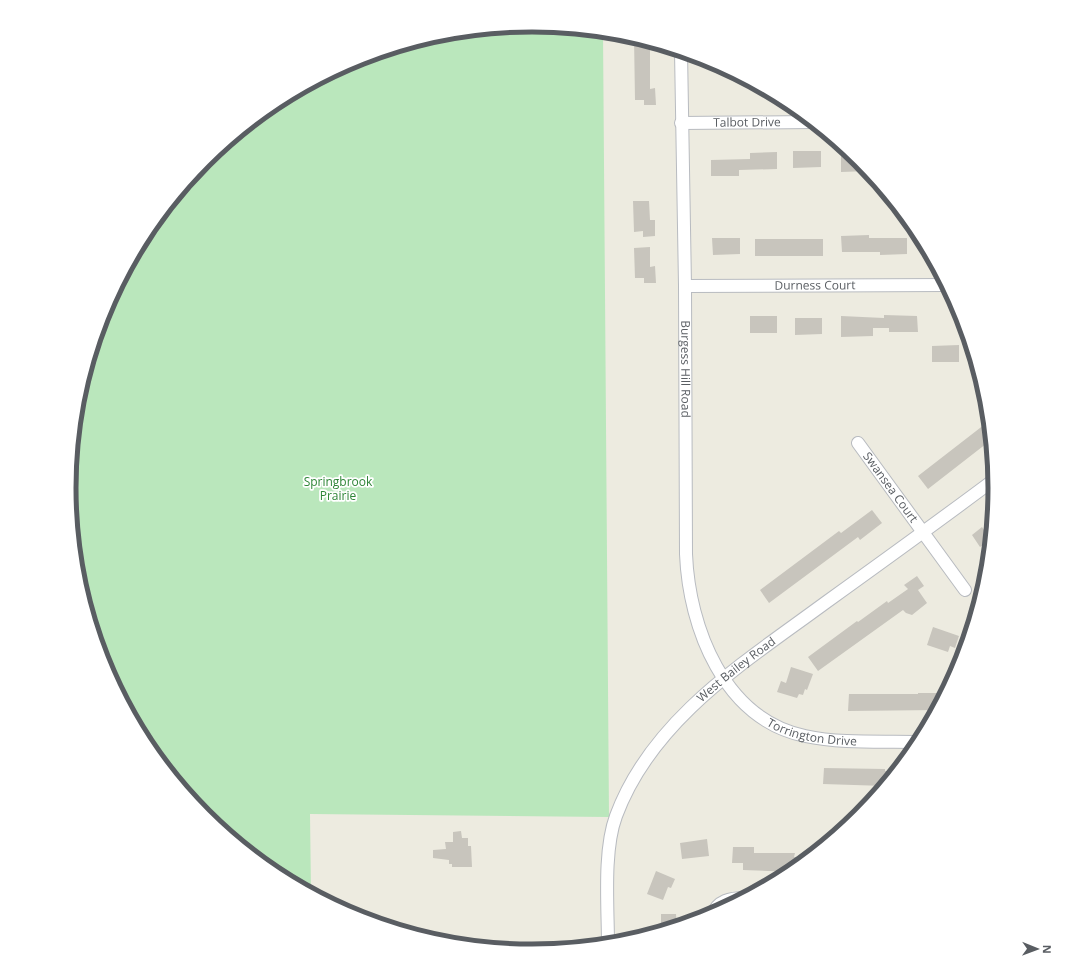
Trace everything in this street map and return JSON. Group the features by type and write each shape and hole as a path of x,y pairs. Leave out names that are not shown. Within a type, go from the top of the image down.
{"street":[{"name":"Burgess Hill Road","path":"681,57 685,286 687,577 690,598 701,634 724,679"},
{"name":"Talbot Drive","path":"681,123 804,122"},
{"name":"Durness Court","path":"685,286 941,285"},
{"name":"Swansea Court","path":"858,443 965,590"},
{"name":"West Bailey Road","path":"608,938 609,838 624,797 633,779 663,736 697,700 724,679 989,483"},
{"name":"Torrington Drive","path":"724,679 744,704 753,711 771,723 794,733 827,739 912,742"},
{"path":"719,905 730,900"}],"green space":[{"name":"Springbrook Prairie","path":"532,32 562,33 603,38 609,817 310,814 311,888 255,851 232,832 189,789 153,742 137,717 123,690 100,635 92,607 85,578 77,518 76,488 80,429 85,399 100,342 123,287 137,260 170,211 189,188 232,145 255,126 304,93 331,79 386,56 443,41 473,36"}],"building":[{"path":"634,44 650,48 650,89 655,88 656,105 644,105 644,100 635,100"},
{"path":"793,151 821,151 821,167 793,168"},
{"path":"777,152 777,169 739,170 739,176 711,176 711,160 750,159 750,153"},
{"path":"841,155 843,155 860,171 841,172"},
{"path":"633,201 649,201 650,220 655,220 655,236 643,237 643,231 634,232"},
{"path":"869,235 869,238 907,238 907,254 880,255 880,252 842,252 841,236"},
{"path":"712,238 740,238 740,254 713,255"},
{"path":"755,239 823,239 823,256 755,256"},
{"path":"650,247 650,267 655,266 656,283 644,283 644,278 635,278 634,248"},
{"path":"884,315 917,316 918,332 889,332 889,328 873,328 873,336 841,337 841,316 884,318"},
{"path":"750,316 777,316 777,333 750,333"},
{"path":"795,318 822,318 822,334 795,335"},
{"path":"959,345 959,362 932,362 932,346"},
{"path":"984,425 986,444 928,489 918,476"},
{"path":"872,510 882,523 860,540 858,537 769,603 760,590 839,531 841,533"},
{"path":"982,527 984,530 987,528 985,548 983,545 980,547 972,535"},
{"path":"917,576 924,586 918,590 927,603 912,615 903,610 818,671 808,657 857,621 858,622 887,601 888,603 908,589 904,585"},
{"path":"933,627 959,636 955,648 950,646 948,652 927,645"},
{"path":"791,667 813,674 807,690 805,689 803,695 799,694 797,698 777,692 781,681 786,683"},
{"path":"940,693 932,710 848,711 849,694"},
{"path":"824,768 885,769 885,771 891,771 879,786 823,784"},
{"path":"461,831 462,838 468,838 468,846 471,846 472,867 452,867 452,864 449,864 449,860 433,858 433,850 446,849 445,842 453,842 453,832"},
{"path":"707,839 709,856 682,859 680,843"},
{"path":"733,847 754,847 754,853 795,853 794,857 802,857 780,872 743,870 743,863 732,863"},
{"path":"656,871 675,879 671,888 668,887 663,900 647,894"},
{"path":"661,914 676,914 677,922 661,926"}]}
